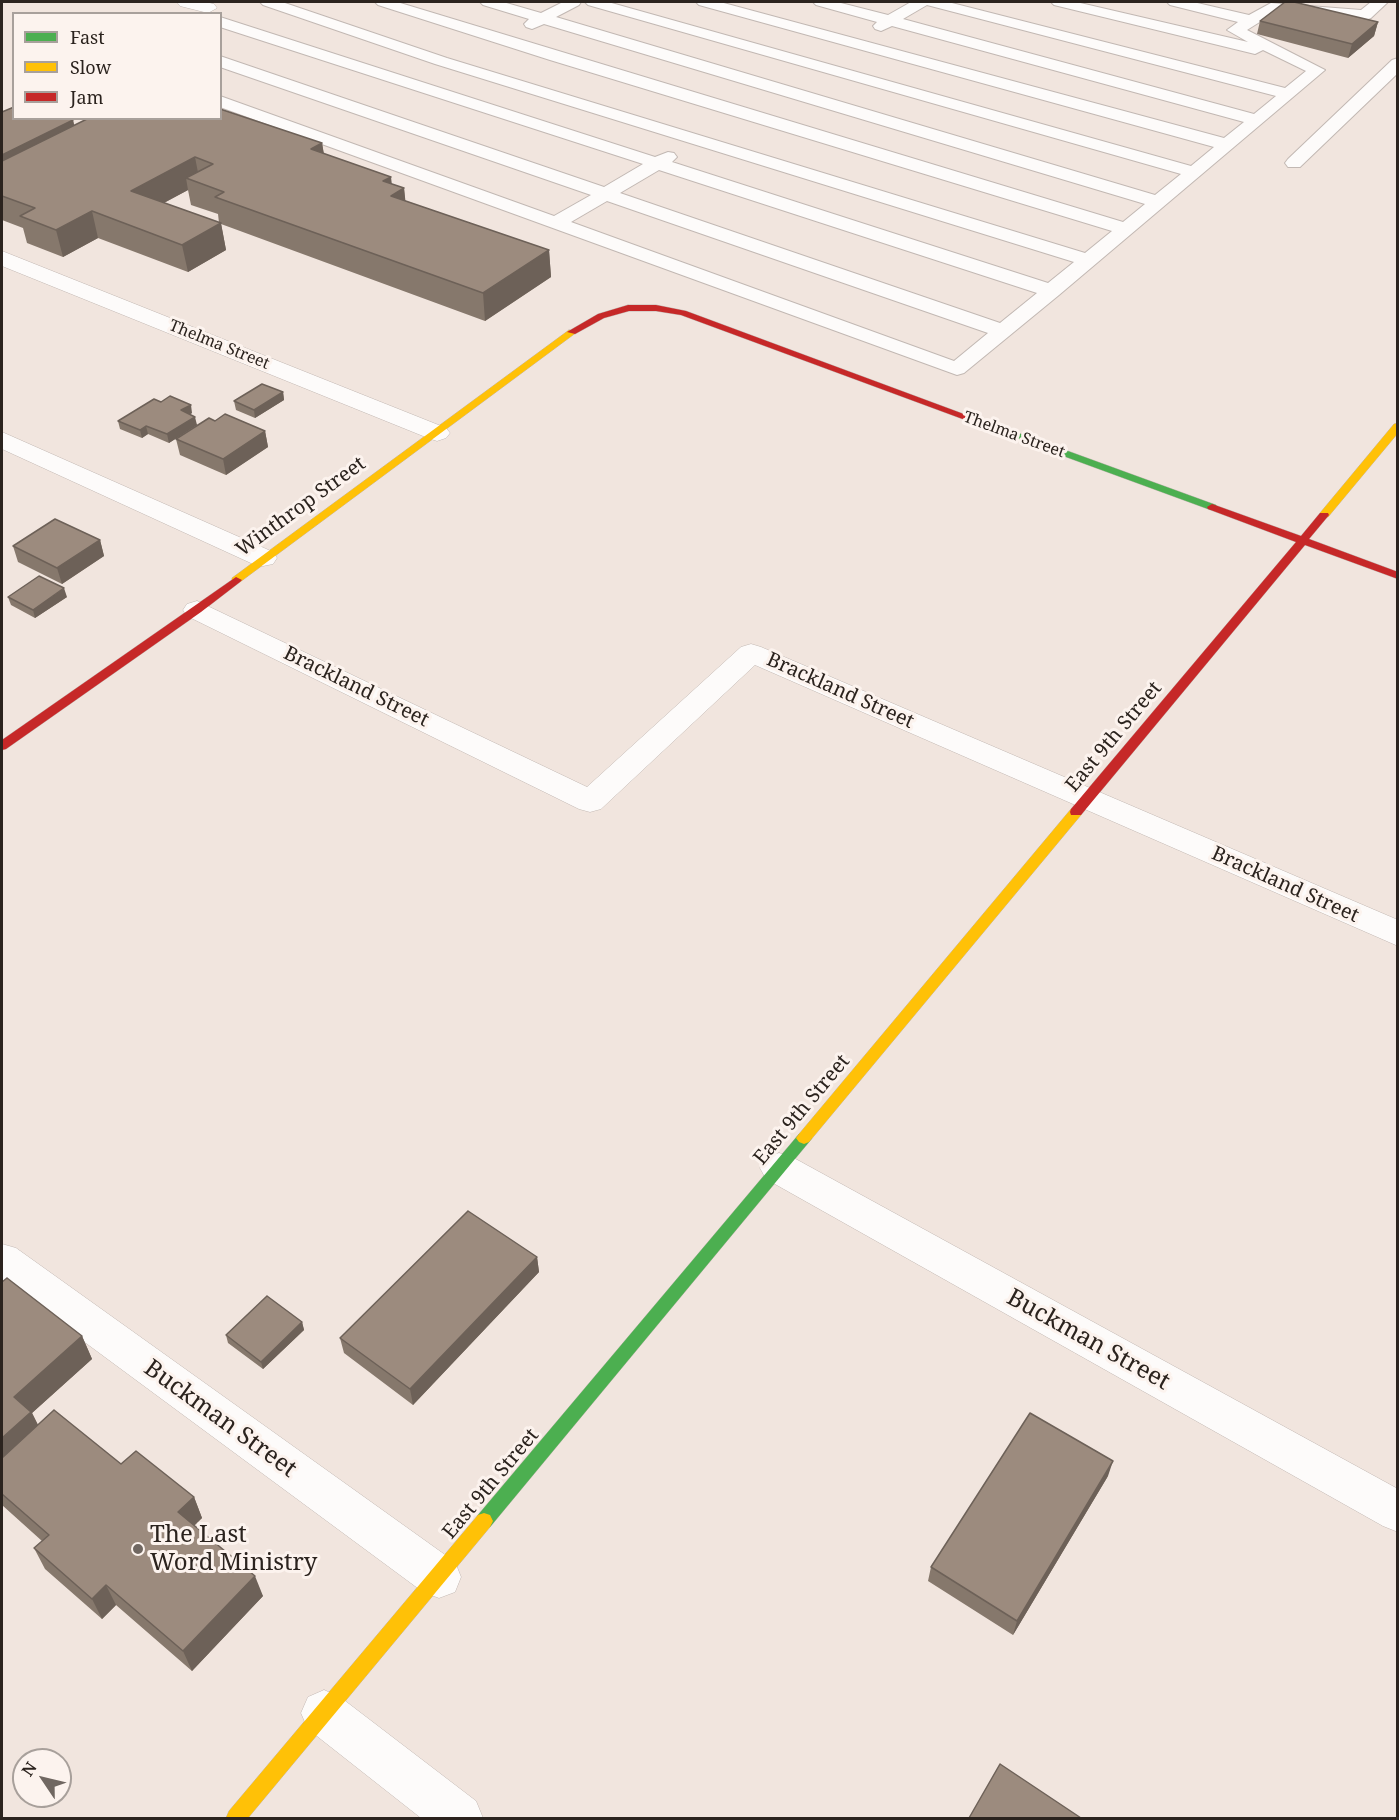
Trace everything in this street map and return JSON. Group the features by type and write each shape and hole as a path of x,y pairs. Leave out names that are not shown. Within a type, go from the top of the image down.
{"street":[{"path":"186,2 206,12"},
{"name":"Thelma Street","path":"2,258 437,433"},
{"name":"Thelma Street","path":"628,308 656,308 683,313 1398,576"},
{"name":"Winthrop Street","path":"2,746 197,610 263,558 437,433 578,327 601,316 628,308"},
{"name":"East 9th Street","path":"236,1818 1398,426"},
{"path":"2,440 263,558"},
{"name":"Brackland Street","path":"197,610 590,801 752,653 1398,934"},
{"name":"Buckman Street","path":"779,1168 1398,1512"},
{"name":"Buckman Street","path":"2,1260 439,1577"},
{"path":"324,1713 459,1818"}],"lane":[{"path":"383,2 1127,229"},
{"path":"488,2 1158,202"},
{"path":"314,136 574,2"},
{"path":"593,2 1194,172"},
{"path":"704,2 1228,145"},
{"path":"821,2 1258,120"},
{"path":"555,223 698,140 921,2"},
{"path":"932,2 1289,94"},
{"path":"1059,2 1288,57"},
{"path":"1175,2 1251,20"},
{"path":"1271,2 1309,11"},
{"path":"222,102 957,369 1317,70 1235,30 1271,8 1365,15 1380,2"},
{"path":"222,15 256,5 1089,260"},
{"path":"222,19 412,85 1052,291"},
{"path":"222,63 1003,331"},
{"path":"1294,162 1398,63"}],"building":[{"path":"1285,2 1294,2 1378,22 1352,44 1260,21"},
{"path":"12,108 12,120 73,120 2,155 2,112"},
{"path":"222,110 322,143 311,149 391,177 383,181 404,188 391,196 549,250 483,293 215,197 224,192 186,178 213,164 195,157 131,191 221,223 182,245 92,211 56,230 20,216 35,208 2,196 2,161 85,120 222,120"},
{"path":"262,384 283,392 254,410 234,401"},
{"path":"170,396 191,405 181,410 195,417 167,434 146,426 140,430 118,421 154,399 161,402"},
{"path":"225,414 265,431 223,459 176,439 209,418 215,421"},
{"path":"55,519 100,540 57,568 13,546"},
{"path":"39,576 64,588 33,610 8,597"},
{"path":"468,1211 537,1257 410,1389 340,1338"},
{"path":"7,1278 82,1336 14,1397 31,1412 2,1438 2,1282"},
{"path":"267,1296 302,1322 261,1362 226,1335"},
{"path":"54,1410 121,1464 136,1451 194,1497 178,1512 255,1576 183,1651 106,1585 92,1599 34,1548 49,1535 2,1494 2,1458"},
{"path":"1030,1413 1113,1461 1017,1621 931,1567"},
{"path":"1000,1764 1081,1818 969,1818"}],"traffic: fast":[{"path":"991,426 1212,507"},
{"path":"484,1521 804,1138"}],"traffic: slow":[{"path":"236,580 572,332"},
{"path":"1324,515 1398,426"},
{"path":"804,1138 1076,812"},
{"path":"236,1818 484,1521"}],"traffic: jam":[{"path":"572,332 601,316 628,308 656,308 683,313 991,426"},
{"path":"1212,507 1398,576"},
{"path":"1076,812 1324,515"},
{"path":"2,746 197,610 236,580"}],"place":[{"name":"The Last Word Ministry","path":"138,1549"}]}
